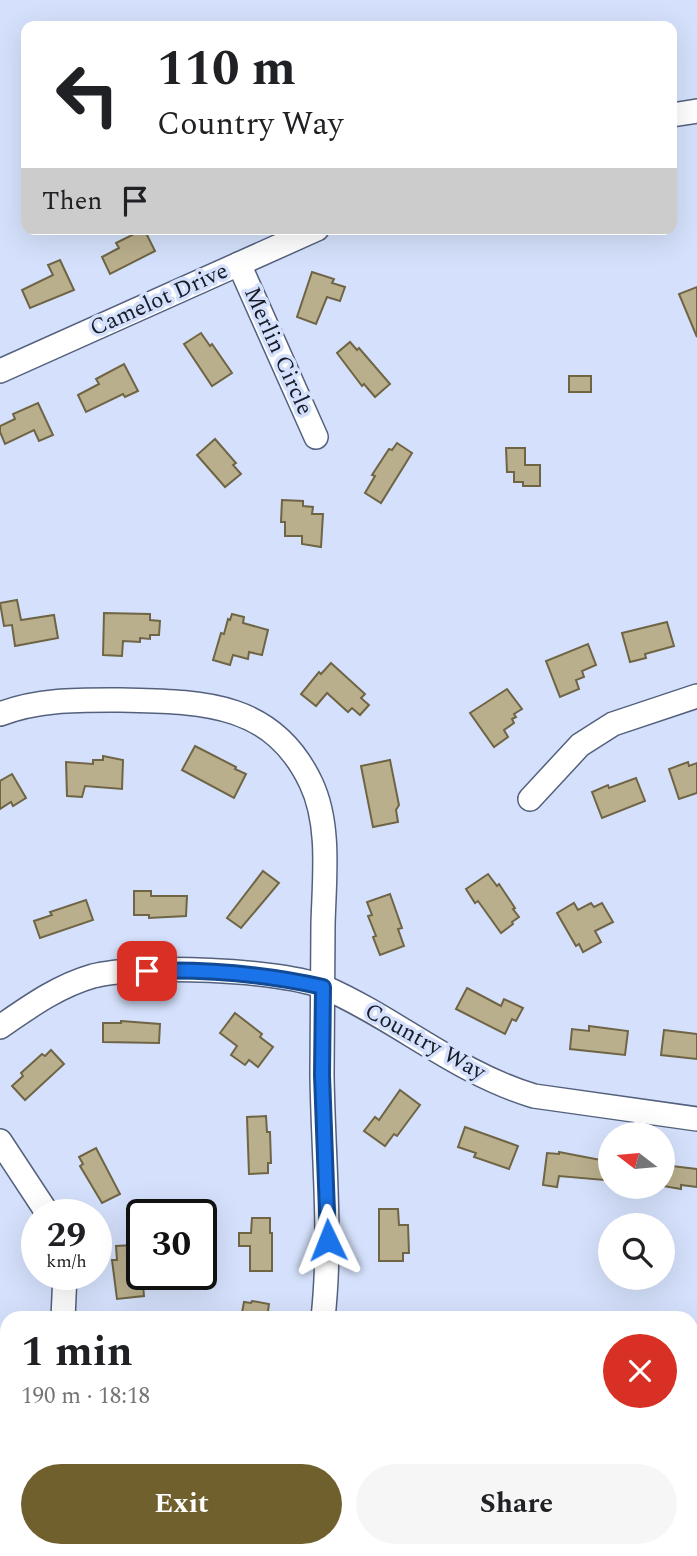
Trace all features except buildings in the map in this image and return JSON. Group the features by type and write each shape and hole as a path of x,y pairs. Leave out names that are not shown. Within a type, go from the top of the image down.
{"street":[{"path":"677,114 697,111"},
{"name":"Camelot Drive","path":"0,371 304,235"},
{"name":"Merlin Circle","path":"239,264 316,437"},
{"path":"530,799 580,745 606,728 642,713 697,696"},
{"path":"0,715 23,706 68,699 199,703 241,714 277,737 304,771 321,811 324,886 322,1075 328,1240 323,1311"},
{"name":"Country Way","path":"0,1027 40,1000 94,976 176,970 261,975 323,987 463,1067 516,1091 534,1096 697,1119"},
{"path":"0,1141 38,1199"},
{"path":"63,1311 64,1290"}],"route":[{"path":"147,971 176,970 272,976 323,987 322,1075 328,1240"}]}
